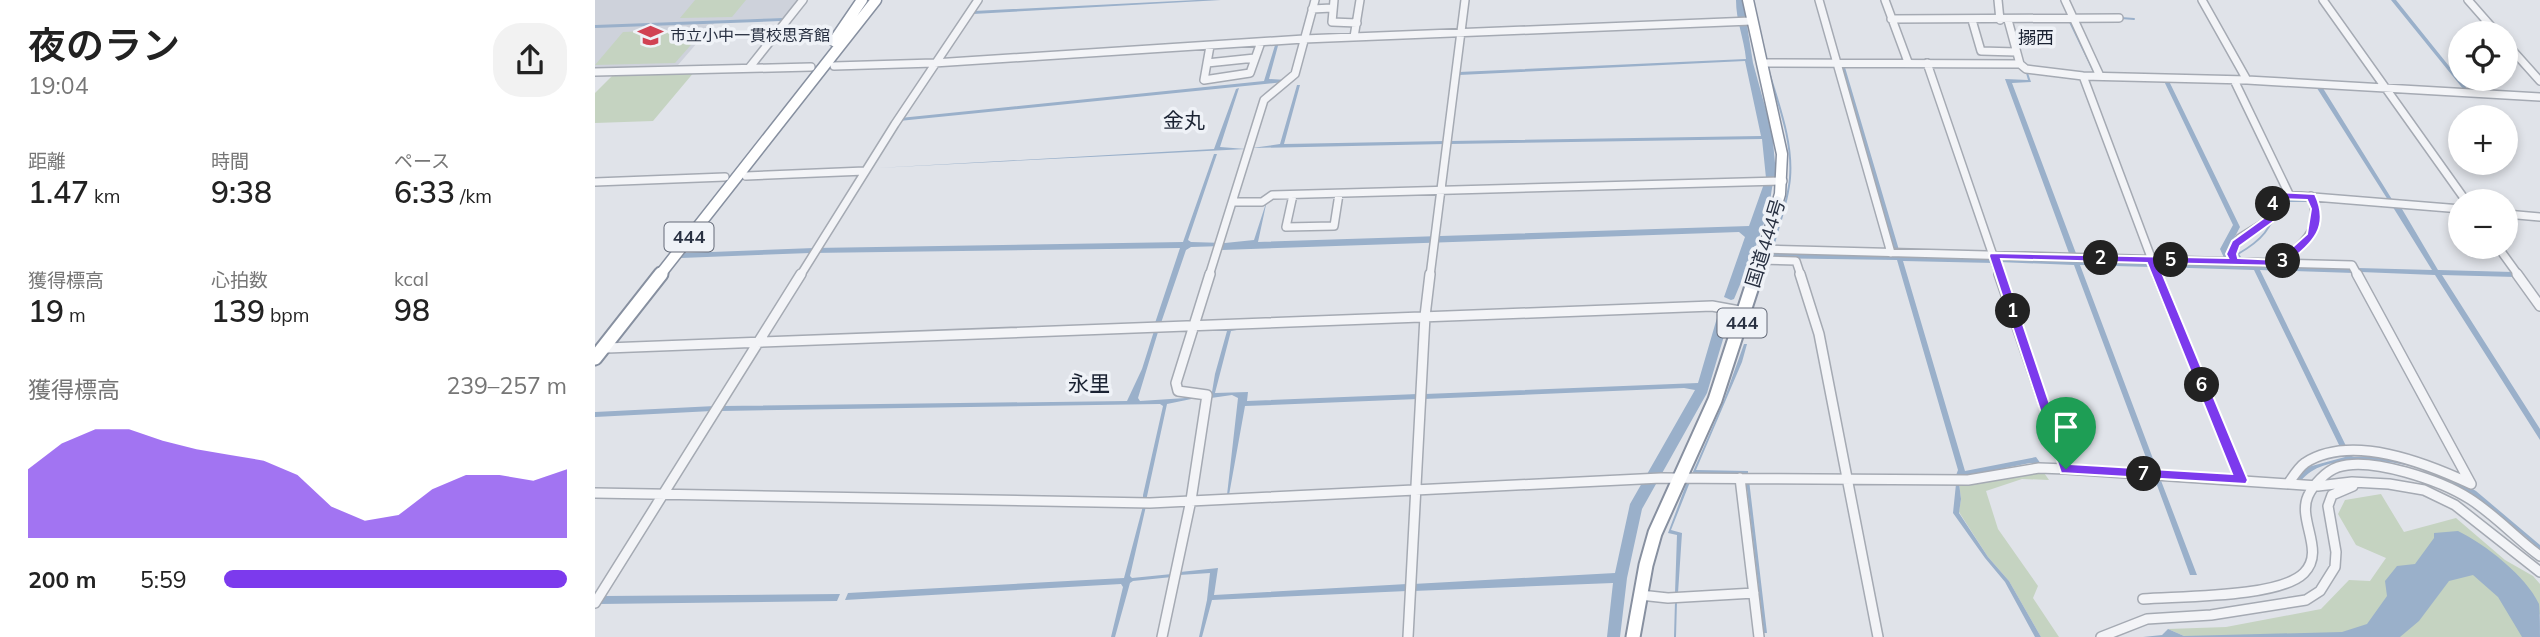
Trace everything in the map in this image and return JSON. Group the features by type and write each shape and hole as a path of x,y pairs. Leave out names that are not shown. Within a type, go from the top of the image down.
{"highway":[{"path":"784,117 784,111 821,63 862,0"},
{"name":"444","path":"595,358 784,117 813,72 876,0"},
{"path":"813,72 825,70 886,0"},
{"name":"国道444号","path":"1633,637 1655,533 1715,400 1745,312 1779,181 1782,154 1761,63 1745,21 1748,0"}],"street":[{"path":"749,68 803,0"},
{"path":"595,603 865,171 978,0"},
{"path":"1162,637 1191,500 1207,395 1183,393 1176,387 1264,100 1292,79 1315,0"},
{"path":"1334,0 1332,22 1357,23"},
{"path":"1354,37 1360,0"},
{"path":"1408,637 1425,316 1465,0"},
{"path":"1819,0 1891,253"},
{"path":"1885,0 1907,62"},
{"path":"1998,0 2020,64 2026,69 2083,76 2247,80 2540,97"},
{"path":"2065,0 2100,76"},
{"path":"2203,0 2247,80"},
{"path":"2323,0 2458,189"},
{"path":"2468,0 2486,21"},
{"path":"1312,9 1332,8"},
{"path":"1891,19 2119,19"},
{"path":"1972,20 1981,51 2017,52"},
{"path":"834,66 934,63 1304,39 1745,21"},
{"path":"1210,46 1204,80 1247,75 1261,42"},
{"path":"2518,56 2540,81"},
{"path":"1207,63 1255,58"},
{"path":"1761,63 2020,64"},
{"path":"1927,63 2066,469"},
{"path":"595,72 749,68 813,72"},
{"path":"2083,76 2151,259 2241,480"},
{"path":"2234,80 2289,194"},
{"path":"746,176 865,171"},
{"path":"595,182 725,177"},
{"path":"1233,202 1262,202 1272,195 1779,181"},
{"path":"1293,195 1286,227 1334,226 1339,194"},
{"path":"2234,262 2231,254 2240,238 2269,220 2275,195 2448,208"},
{"path":"2280,264 2312,235 2316,209 2311,196"},
{"path":"2518,215 2540,217"},
{"path":"1761,255 1891,253 2352,265 2471,484 2421,463 2386,455 2339,450 2305,463 2288,484"},
{"path":"1761,255 1796,261 1819,334 1878,637"},
{"path":"2507,259 2540,306"},
{"path":"607,348 1712,306 1745,312"},
{"path":"2143,599 2202,597 2292,583 2305,572 2313,554 2306,501 2329,470 2349,467 2391,469 2422,476 2472,500 2540,556"},
{"path":"595,493 1132,503 1679,477 1968,480 2039,468 2066,469 2318,486 2341,482 2403,486 2444,498 2540,572"},
{"path":"1741,478 1759,637"},
{"path":"2101,637 2147,620 2211,615 2306,600 2320,591 2335,567 2336,552 2328,506 2332,495 2359,484"},
{"path":"1640,595 1668,598 1754,593"}],"shaded area":[{"name":"市立小中一貫校思斉館","path":"595,0 797,0 784,18 716,21 678,65 595,68"}],"green space":[{"path":"695,0 746,0 732,17 680,18"},
{"path":"705,29 675,63 595,65 623,32"},
{"path":"695,71 653,121 595,123 595,93 614,74"},
{"path":"2042,470 2049,480 2022,479 1986,491 1998,529 2038,586 2033,598 2059,637 2041,637 2009,581 1988,557 1959,512 1959,483"},
{"path":"2381,494 2404,532 2456,518 2505,560 2533,576 2540,584 2540,615 2469,542 2368,631 2339,636 2184,636 2168,629 2226,627 2321,609 2349,580 2370,581 2386,558 2356,545 2338,514 2345,500"},
{"path":"2445,569 2481,573 2528,637 2391,637"}],"water":[{"path":"1221,0 973,14 974,11"},
{"path":"1736,0 1743,0 1753,63 1772,132 1776,173 1760,234 1734,299 1731,300 1724,297 1745,237 1739,232 1222,250 1223,246 1191,247 1186,250 1161,323 1155,323 1180,248 810,253 681,258 685,253 814,248 1183,242 1214,154 1217,154 1188,240 1191,242 1254,240 1267,200 1258,242 1749,226 1766,178 1762,139 1450,144 1451,141 1761,136 1745,61 1459,75 1459,72 1746,59"},
{"path":"2391,0 2396,0 2448,65 2448,70"},
{"path":"783,18 781,21 595,28 595,25"},
{"path":"1276,42 1279,42 1269,79 1287,80 1284,82 899,121 900,118 1264,81"},
{"path":"1840,64 1844,64 1899,250 1894,250"},
{"path":"2016,65 2028,73 2031,82 2012,83 2077,256 2070,256 2005,79 2028,80 2026,73"},
{"path":"2163,79 2168,79 2240,227 2228,250 2230,260 2225,260 2220,249 2233,225"},
{"path":"1297,85 1300,85 1284,144 1445,141 1445,144 1252,148 1280,144"},
{"path":"2315,85 2321,85 2393,201 2388,200"},
{"path":"1239,88 1220,147 1246,149 877,168 1214,149 1236,89"},
{"path":"2391,204 2436,209 2437,211 2402,209 2438,270 2513,272 2516,277 2442,275 2540,429 2540,440 2435,275 2361,272 2358,268 2432,270"},
{"path":"1771,252 1993,259 1994,263 1903,261 1965,471 2036,457 2041,464 2030,463 1955,478 1958,470 1897,260 1769,258"},
{"path":"1998,259 2149,263 2151,267 2080,265 2158,472 2151,471 2074,265 1999,262"},
{"path":"2156,263 2351,268 2354,273 2260,270 2347,448 2340,447 2254,270 2157,267"},
{"path":"1719,311 1731,314 1732,323 1727,326 1707,393 1642,509 1627,578 1620,637 1607,637 1613,583 1413,591 1413,584 1615,573 1630,504 1695,390 1684,388 1424,399 1425,394 1698,383"},
{"path":"1248,328 1231,331 1215,393 1248,392 1247,401 1418,394 1418,399 1245,406 1227,495 1238,398 1232,395 1211,398 1227,331 1193,331"},
{"path":"1188,329 1158,332 1138,398 1140,401 1201,397 1167,404 1146,501 1143,501 1143,495 1163,406 1160,404 721,411 724,406 1127,401 1142,369 1154,331"},
{"path":"1744,344 1747,344 1742,362 1696,470 1748,471 1748,476 1692,474 1724,400"},
{"path":"715,406 712,411 595,417 595,412"},
{"path":"2344,453 2354,457 2372,457 2420,466 2459,481 2476,491 2540,545 2540,549 2476,497 2432,473 2407,465 2380,461 2343,462 2323,466 2301,481 2295,480 2308,467 2345,457"},
{"path":"2154,477 2160,478 2197,575 2190,575"},
{"path":"1746,480 1749,480 1767,633 1764,633"},
{"path":"1687,482 1690,482 1671,530 1682,533 1678,593 1675,593 1677,535 1668,533"},
{"path":"1959,483 1959,513 1988,557 2009,581 2041,637 2035,637 2005,582 1953,513 1956,484"},
{"path":"1143,506 1146,506 1130,576 1172,574 1172,577 1130,583 1115,637 1111,637 1123,587 1121,584 845,600 848,593 1124,578"},
{"path":"2458,531 2492,552 2515,572 2533,593 2539,604 2540,637 2522,637 2498,597 2473,575 2449,581 2419,621 2400,637 2143,637 2162,635 2168,629 2184,636 2342,632 2367,624 2387,596 2385,581 2397,566 2415,564 2434,538 2434,533"},
{"path":"1218,568 1214,595 1407,584 1407,591 1212,600 1202,637 1199,637 1210,573 1179,575 1180,572"},
{"path":"840,594 837,601 599,604 604,596"}],"waterway":[{"path":"2121,18 2134,19"},
{"path":"2070,22 2095,74"},
{"path":"1769,72 1784,124 1790,165 1787,196 1773,247"},
{"path":"2241,259 2238,254 2265,233 2273,219 2278,201 2308,201"},
{"path":"2316,201 2329,202"},
{"path":"1675,637 1676,601"}],"place":[{"name":"市立小中一貫校思斉館","path":"650,35"}],"district":[{"name":"搦西","path":"2036,38"},
{"name":"金丸","path":"1184,121"},
{"name":"永里","path":"1089,384"}],"route":[{"path":"2066,469 1994,256 2151,259 2280,264 2310,240 2315,231 2316,209 2311,196 2275,195 2269,220 2236,243 2231,254 2234,262 2151,259 2241,480 2066,469"}]}
